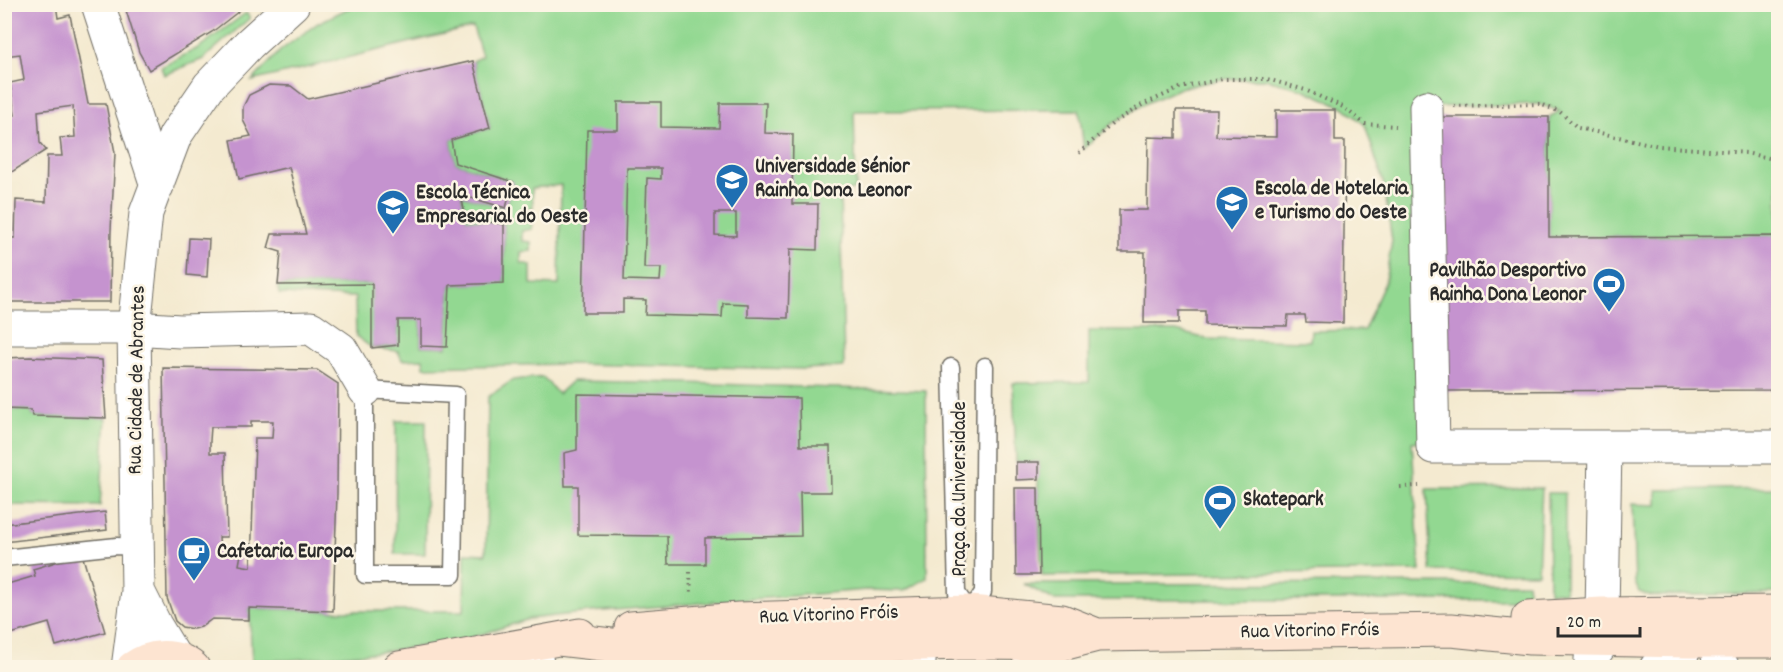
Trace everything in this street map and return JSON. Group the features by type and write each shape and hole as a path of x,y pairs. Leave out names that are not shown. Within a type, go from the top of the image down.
{"main road":[{"name":"Rua Vitorino Fróis","path":"1602,647 1779,612"},
{"name":"Rua Vitorino Fróis","path":"971,628 1030,656 1062,644 1097,635 1451,630 1528,618 1602,647 1710,650 1779,641"},
{"name":"Rua Vitorino Fróis","path":"543,650 615,630 739,619 971,628 1062,621 1097,635"},
{"name":"Rua Vitorino Fróis","path":"399,668 543,650 620,646 919,656 971,628"},
{"path":"133,668 154,657 184,663"}],"street":[{"path":"98,4 157,186"},
{"name":"Rua Cidade de Abrantes","path":"128,668 138,591 134,328 146,213 175,136 209,86 249,44 293,4"},
{"path":"1426,117 1433,447 1779,447"},
{"path":"4,328 134,328 180,331 311,328 341,349 365,390"},
{"path":"1602,647 1605,447"},
{"path":"138,591 155,625 184,663"},
{"path":"1656,668 1680,657 1710,650"}],"lane":[{"name":"Praça da Universidade","path":"971,628 983,592 985,366"},
{"name":"Praça da Universidade","path":"951,367 957,592 971,628"},
{"path":"365,390 456,395 453,575 366,575 365,390"},
{"path":"4,558 117,546 137,547"}],"path":[{"path":"1079,153 1113,123 1142,105 1180,88 1223,79 1267,79 1305,90 1343,107 1365,124 1540,104 1560,112 1578,128 1659,146 1746,153 1779,160"},
{"path":"1400,487 1419,486"},
{"path":"690,572 691,595"}],"green space":[{"path":"475,4 1778,5 1778,236 1549,237 1549,117 1560,111 1539,104 1426,107 1422,441 1412,442 1420,571 1042,576 1039,462 1016,462 1013,383 1089,382 1089,331 1176,331 1207,339 1310,341 1311,331 1364,330 1385,282 1392,241 1384,185 1365,125 1343,107 1305,90 1267,79 1223,79 1180,88 1142,105 1113,123 1084,149 1079,110 854,111 856,189 840,193 844,367 804,369 568,364 424,367 423,359 402,360 398,351 372,348 356,336 355,297 279,294 278,285 372,284 373,348 398,345 398,320 421,320 421,346 447,347 450,285 504,282 504,224 466,219 461,195 506,208 513,182 455,163 451,140 490,128 473,61 482,56 473,27 252,81 281,50 318,23 355,5 381,5 395,12","holes":["561,185 559,285 531,284 531,265 521,263 521,252 531,251 531,242 522,241 522,231 532,229 531,220 521,219 521,210 533,208 532,188"]},
{"path":"246,13 250,18 203,59 164,75 161,67 198,48"},
{"path":"543,377 558,394 572,381 926,391 927,578 904,591 866,590 590,612 529,619 461,641 372,653 252,661 249,608 333,611 464,611 465,553 486,554 488,397 513,380"},
{"path":"5,409 31,410 33,416 106,418 100,506 5,505"},
{"path":"396,421 426,421 425,554 395,554"},
{"path":"1542,488 1538,573 1431,571 1427,489"},
{"path":"1778,488 1778,593 1651,596 1639,592 1635,582 1632,504 1657,505 1657,490"},
{"path":"1548,493 1565,493 1565,592 1549,592"},
{"path":"1527,583 1529,600 1054,600 1024,584"},
{"path":"736,664 742,667 566,666"}],"building":[{"path":"4,4 56,4 58,18 70,15 88,104 106,104 115,153 110,302 4,302 4,238 15,238 16,200 46,202 47,156 62,156 60,138 75,137 73,106 38,111 40,143 46,150 4,177 4,115 15,115 10,83 24,80 20,54 5,56"},
{"path":"124,4 248,4 212,32 149,70 139,52"},
{"path":"473,61 490,128 451,140 455,163 513,182 506,208 461,195 466,219 504,224 504,283 450,285 447,347 421,346 421,320 398,320 398,345 372,348 372,284 278,285 281,252 268,248 272,234 306,234 289,167 239,179 231,140 251,136 243,120 243,107 249,95 269,85 291,86 308,99"},
{"name":"Universidade Sénior Rainha Dona Leonor","path":"618,102 661,102 661,127 719,128 720,103 766,103 765,133 793,134 792,204 818,204 817,250 790,249 788,318 748,317 748,304 723,303 722,317 645,315 646,300 623,299 623,313 583,313 587,130 618,130","holes":["627,168 661,168 661,179 647,178 644,268 661,268 660,281 624,280","715,213 736,213 736,236 715,235"]},
{"name":"Escola de Hotelaria e Turismo do Oeste","path":"1176,110 1217,110 1216,136 1276,137 1276,110 1335,110 1335,141 1345,141 1343,323 1306,322 1305,315 1288,315 1287,326 1205,325 1205,311 1179,311 1179,323 1144,323 1145,252 1119,252 1119,210 1147,210 1148,137 1176,138"},
{"name":"Pavilhão Desportivo Rainha Dona Leonor","path":"1439,117 1549,117 1549,237 1778,236 1778,390 1439,391"},
{"path":"189,238 209,239 207,277 187,275"},
{"path":"4,358 102,360 106,418 33,416 31,410 4,409"},
{"path":"163,368 317,370 338,384 333,611 249,608 249,620 212,619 201,627 193,629 182,627 175,621 167,598","holes":["251,421 273,421 272,438 255,438 251,567 239,565 241,554 220,554 219,537 227,537 225,453 210,453 211,427 251,427"]},
{"path":"577,394 799,398 800,446 830,446 831,492 800,492 801,536 705,538 705,564 668,564 667,536 578,535 578,486 565,486 564,453 577,450"},
{"path":"1016,462 1039,462 1039,479 1016,480"},
{"path":"1015,488 1038,488 1039,575 1016,575"},
{"path":"105,512 107,530 4,542 4,524"},
{"path":"82,554 105,632 56,646 49,623 4,636 4,585 35,576 33,569"}],"place":[{"name":"Universidade Sénior Rainha Dona Leonor","path":"732,209"},
{"name":"Escola de Hotelaria e Turismo do Oeste","path":"1232,231"},
{"name":"Escola Técnica Empresarial do Oeste","path":"393,235"},
{"name":"Pavilhão Desportivo Rainha Dona Leonor","path":"1609,313"},
{"name":"Skatepark","path":"1220,530"},
{"name":"Cafetaria Europa","path":"194,582"}]}
